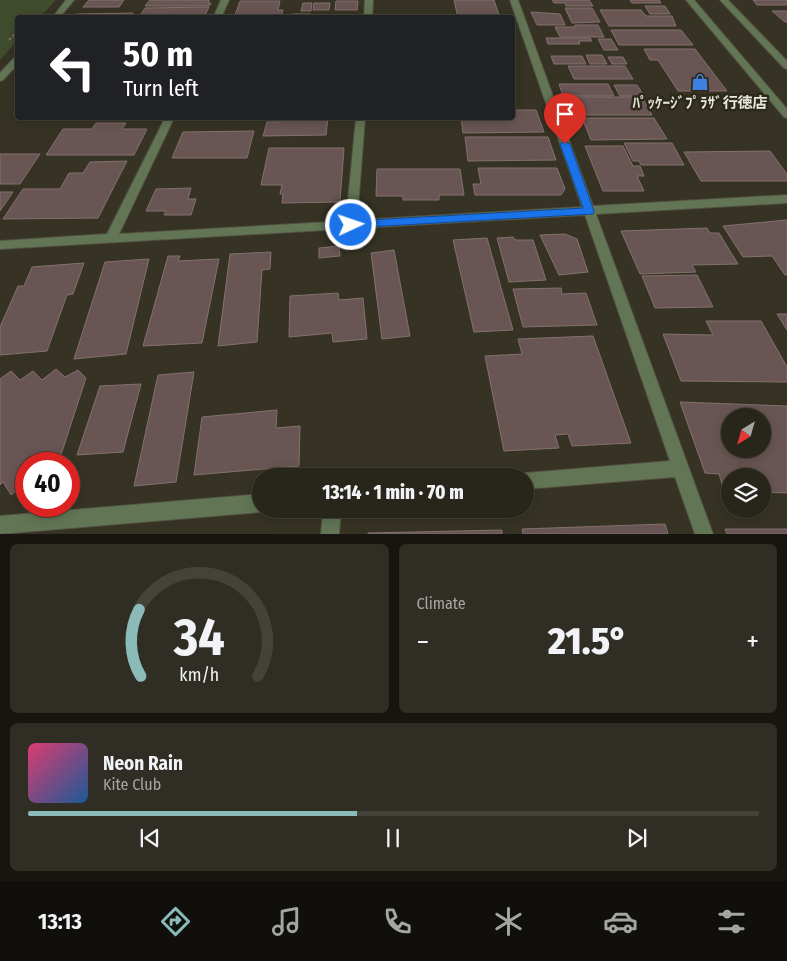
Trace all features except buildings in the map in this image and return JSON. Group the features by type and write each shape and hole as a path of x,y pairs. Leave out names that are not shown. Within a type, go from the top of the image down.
{"street":[{"path":"58,15 70,0"},
{"path":"218,15 225,0"},
{"path":"368,15 369,0"},
{"path":"514,0 704,534"},
{"path":"690,0 787,115"},
{"path":"724,0 787,66"},
{"path":"0,78 15,62"},
{"path":"111,238 168,120"},
{"path":"351,225 360,120"},
{"path":"0,245 787,198"},
{"path":"534,480 681,468"},
{"path":"0,525 252,504"},
{"path":"330,534 331,518"}],"green space":[{"path":"0,0 56,0 42,15 15,15 15,43 0,60"}],"place":[{"name":"ﾊﾟｯｹｰｼﾞﾌﾟﾗｻﾞ行徳店","path":"700,82"}],"route":[{"path":"351,225 589,211 565,144"}]}
